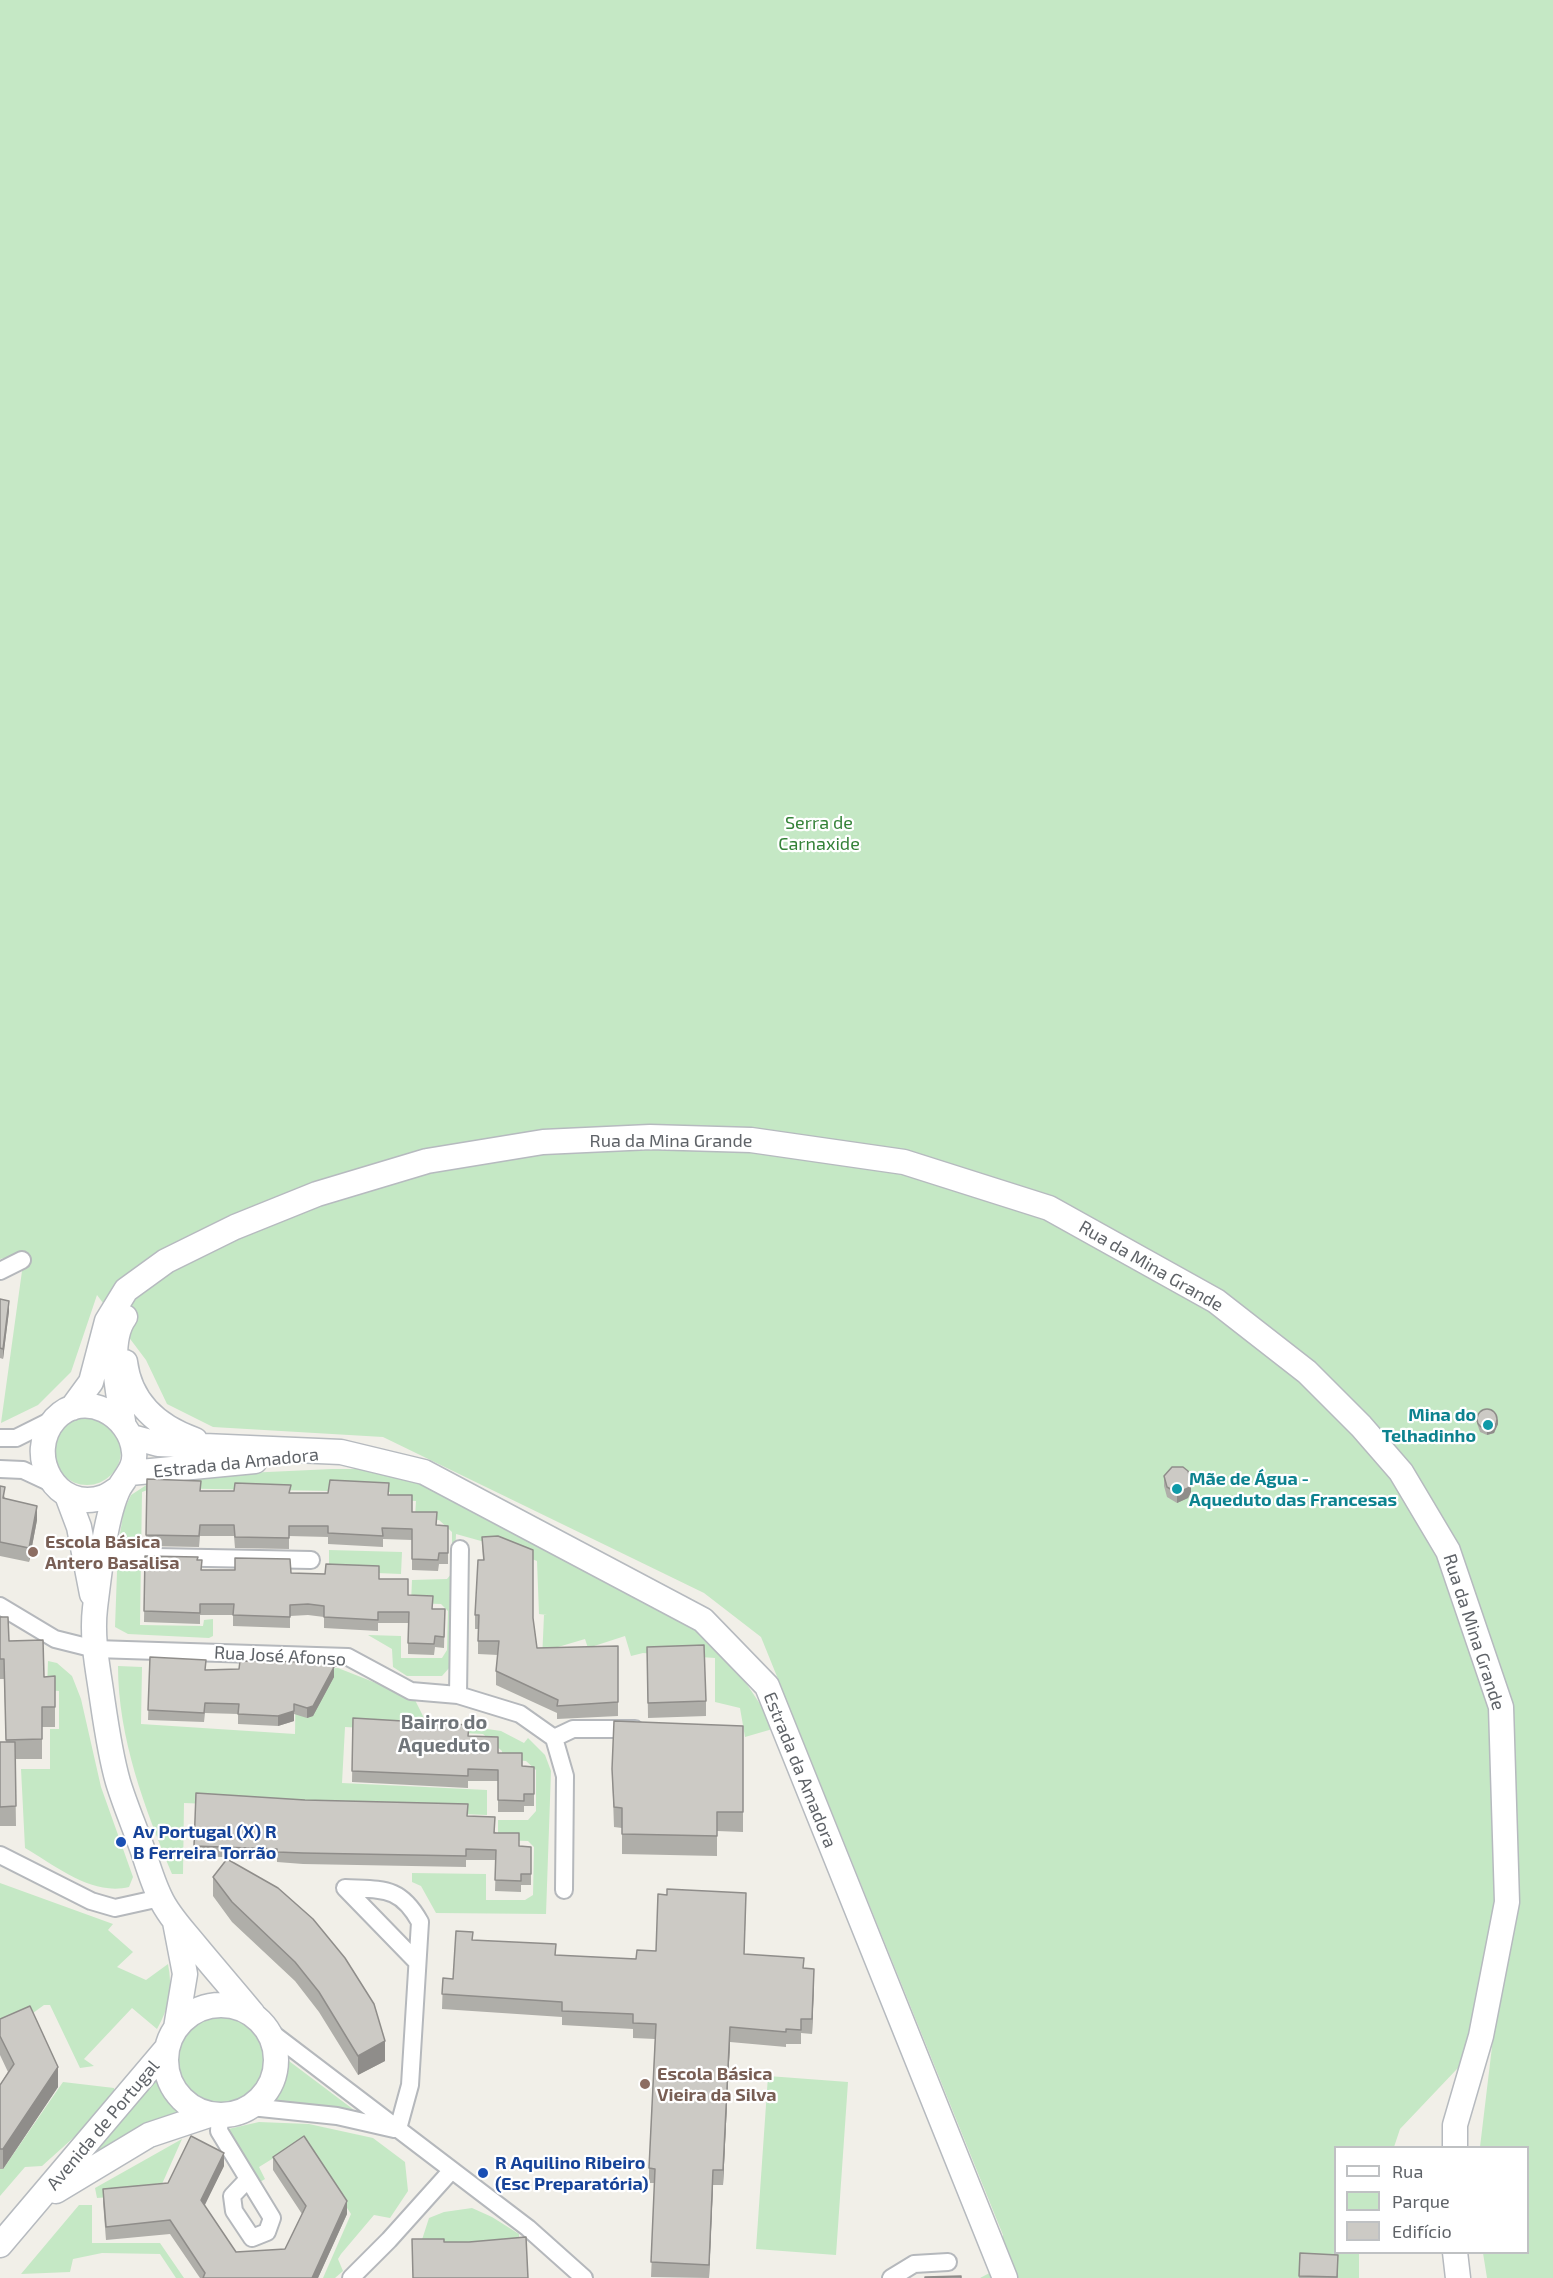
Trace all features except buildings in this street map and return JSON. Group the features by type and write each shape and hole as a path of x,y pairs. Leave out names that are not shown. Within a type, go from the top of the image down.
{"street":[{"name":"Rua da Mina Grande","path":"64,1413 91,1382 107,1321 126,1290 166,1261 235,1227 317,1194 427,1161 543,1142 650,1137 751,1140 904,1162 1049,1208 1216,1301 1307,1372 1361,1426 1401,1472 1448,1551 1502,1707 1507,1902 1481,2036 1455,2125 1455,2146"},
{"path":"0,1271 22,1260"},
{"name":"Rua da Mina Grande","path":"120,1324 166,1261"},
{"path":"120,1324 115,1374 135,1455 107,1524 95,1610 95,1648 118,1782 160,1898 175,1920 261,2022 276,2050 276,2072 267,2092 251,2108"},
{"path":"120,1324 126,1368 140,1404 170,1431 214,1446"},
{"path":"0,1438 16,1438 64,1413 90,1406 108,1410 128,1429"},
{"path":"64,1413 46,1432 41,1450 43,1468 60,1490 79,1527 95,1610"},
{"name":"Estrada da Amadora","path":"128,1429 158,1444 341,1452 424,1472 703,1620 766,1686 1005,2278"},
{"name":"Estrada da Amadora","path":"125,1481 341,1452"},
{"path":"0,1469 23,1470 60,1490 85,1500 104,1497 125,1481"},
{"path":"459,1695 460,1549"},
{"path":"104,1556 311,1560"},
{"name":"Rua José Afonso","path":"0,1606 55,1639 95,1648 348,1657 411,1691 459,1695 520,1714 554,1738"},
{"path":"564,1890 566,1776 554,1738 573,1729 654,1728"},
{"path":"2,1858 91,1901 116,1908 160,1898"},
{"path":"398,2129 410,2085 420,1922 409,1902 386,1890 345,1888 417,1962"},
{"path":"175,1920 184,1974 166,2070 175,2090 189,2106 215,2115 231,2115 251,2108 337,2116 398,2129"},
{"path":"171,2038 191,2013 212,2005 233,2006 261,2022 451,2171 528,2228 584,2278"},
{"name":"Avenida de Portugal","path":"0,2245 171,2038"},
{"path":"215,2115 219,2131 248,2179"},
{"name":"Avenida de Portugal","path":"38,2201 149,2135 215,2115"},
{"path":"351,2278 389,2240 451,2171"},
{"path":"1455,2254 1458,2278"},
{"path":"891,2278 914,2264 948,2262"}],"green space":[{"name":"Serra de Carnaxide","path":"0,0 1553,0 1553,2278 1487,2278 1483,2254 1529,2254 1529,2146 1480,2146 1494,2030 1400,2129 1394,2146 1334,2146 1334,2254 1359,2254 1359,2278 980,2278 1001,2267 1003,2235 761,1637 704,1593 383,1437 213,1427 167,1404 146,1360 97,1295 71,1372 38,1405 1,1423 22,1271 17,1255 0,1259"},
{"path":"87,1417 100,1420 111,1427 118,1438 121,1451 118,1464 111,1475 100,1482 87,1485 74,1482 63,1475 56,1464 53,1451 56,1438 63,1427 74,1420"},
{"path":"368,1469 415,1480 691,1626 726,1653 776,1728 745,1737 740,1708 715,1702 715,1658 643,1653 631,1656 625,1636 588,1648 585,1639 558,1647 558,1656 542,1660 544,1615 547,1615 539,1614 537,1561 499,1546 456,1534 450,1667 442,1676 407,1676 393,1667 392,1649 368,1635 401,1636 401,1658 442,1658 447,1650 448,1611 441,1604 411,1603 412,1580 447,1579 452,1573 452,1532 439,1520 415,1518 416,1501 390,1500 390,1492 153,1488 142,1492 140,1625 203,1626 204,1620 213,1619 213,1636 209,1638 128,1634 115,1627 118,1545 124,1510 131,1495 148,1484 225,1474"},
{"path":"329,1550 402,1552 401,1574 329,1571"},
{"path":"48,1661 57,1663 72,1676 81,1699 101,1787 133,1877 129,1887 115,1889 88,1883 62,1871 25,1848 21,1769 50,1769 50,1729 59,1729 59,1691 47,1690"},
{"path":"118,1666 142,1667 141,1724 295,1734 296,1670 338,1668 414,1698 425,1720 501,1731 524,1743 528,1738 545,1755 551,1771 546,1914 436,1913 421,1886 412,1882 412,1873 486,1874 486,1900 525,1900 533,1895 534,1847 528,1841 498,1840 498,1820 528,1820 536,1811 536,1770 526,1761 502,1759 502,1751 483,1734 345,1727 342,1783 487,1790 487,1815 184,1803 183,1874 172,1874 135,1773 123,1720"},
{"path":"0,1883 113,1924 108,1930 133,1952 117,1967 146,1980 168,1964 169,1998 157,2029 132,2008 84,2059 94,2066 80,2068 50,2005 44,2005 0,2037"},
{"path":"223,2013 241,2017 257,2027 267,2043 271,2061 267,2079 257,2095 241,2105 223,2109 205,2105 189,2095 179,2079 175,2061 179,2043 189,2027 205,2017"},
{"path":"285,2058 362,2116 269,2102 286,2075"},
{"path":"159,2074 168,2096 186,2113 80,2168"},
{"path":"768,2076 848,2082 836,2255 756,2249"},
{"path":"63,2082 114,2088 114,2094 82,2130 42,2166 25,2167 0,2196 0,2169 3,2169"},
{"path":"259,2122 309,2124 373,2138 405,2162 408,2191 390,2218 374,2215 341,2254 338,2259 343,2271 335,2278 323,2278 351,2214 303,2140 259,2167 265,2179 255,2185 224,2130"},
{"path":"182,2139 158,2193 97,2198 95,2188"},
{"path":"79,2205 92,2205 92,2243 160,2243 184,2278 176,2278 160,2254 102,2253 73,2259 70,2272 21,2274"},
{"path":"472,2208 492,2217 519,2234 519,2250 418,2252 429,2218 444,2212"}],"place":[{"name":"Mina do Telhadinho","path":"1488,1425"},
{"name":"Mãe de Água - Aqueduto das Francesas","path":"1177,1489"},
{"name":"Escola Básica Antero Basalisa","path":"33,1552"},
{"name":"Av Portugal (X) R B Ferreira Torrão","path":"121,1842"},
{"name":"Escola Básica Vieira da Silva","path":"645,2084"},
{"name":"R Aquilino Ribeiro (Esc Preparatória)","path":"483,2173"}],"district":[{"name":"Bairro do Aqueduto","path":"444,1734"}]}
